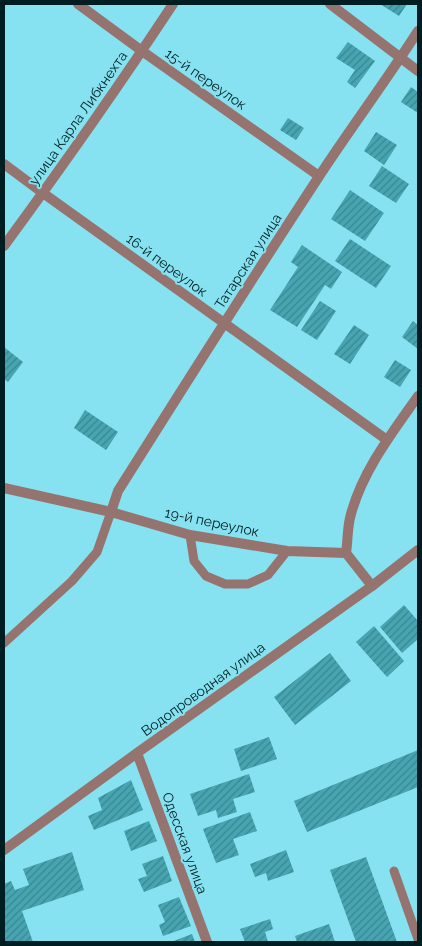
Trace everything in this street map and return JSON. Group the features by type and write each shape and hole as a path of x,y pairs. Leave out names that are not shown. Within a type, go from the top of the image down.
{"street":[{"name":"15-й переулок","path":"78,4 319,176"},
{"name":"улица Карла Либкнехта","path":"4,246 43,193 173,4"},
{"path":"330,4 418,70"},
{"name":"Татарская улица","path":"110,512 118,491 224,323 319,176 418,31"},
{"name":"16-й переулок","path":"4,164 387,440"},
{"path":"372,586 346,553 350,516 370,467 418,396"},
{"name":"19-й переулок","path":"4,488 110,512 190,535 288,551 346,553"},
{"name":"Водопроводная улица","path":"4,850 372,586 418,550"},
{"name":"Одесская улица","path":"138,753 207,942"}],"lane":[{"path":"4,643 72,581 97,552 110,512"},
{"path":"190,535 194,561 206,576 225,584 248,584 268,575 288,551"},
{"path":"394,871 418,939"}],"building":[{"path":"380,4 407,4 399,16"},
{"path":"348,42 375,61 355,88 347,82 355,70 336,58"},
{"path":"411,87 418,92 418,113 401,102"},
{"path":"288,118 304,128 296,140 280,130"},
{"path":"376,132 397,145 384,165 364,151"},
{"path":"382,166 409,184 396,203 369,186"},
{"path":"350,190 384,213 365,241 331,219"},
{"path":"350,239 391,266 376,288 335,261"},
{"path":"302,245 342,272 331,289 325,285 297,327 270,310 298,267 291,262"},
{"path":"320,301 336,311 317,340 301,330"},
{"path":"413,321 418,325 418,349 402,337"},
{"path":"354,325 369,335 350,364 334,354"},
{"path":"4,347 23,362 8,382 4,379"},
{"path":"395,360 411,370 400,387 384,377"},
{"path":"85,410 118,432 106,450 74,428"},
{"path":"404,605 418,621 418,639 402,653 380,627"},
{"path":"374,626 404,661 387,677 356,642"},
{"path":"330,653 351,681 295,725 274,697"},
{"path":"269,737 277,759 241,771 234,749"},
{"path":"418,750 418,787 307,832 294,801"},
{"path":"249,774 255,792 233,799 237,812 218,818 216,810 198,816 190,794"},
{"path":"131,780 143,810 94,830 88,816 102,810 98,798"},
{"path":"250,812 257,831 233,839 239,855 216,863 203,829"},
{"path":"149,821 157,841 131,851 124,831"},
{"path":"286,850 294,872 268,881 266,873 255,877 250,864"},
{"path":"72,852 84,890 22,911 33,942 4,942 4,884 11,881 15,890 29,885 23,869"},
{"path":"163,856 172,881 144,892 138,879 147,876 142,864"},
{"path":"366,857 397,942 356,942 330,870"},
{"path":"179,897 191,926 163,936 159,925 165,922 158,905"},
{"path":"270,919 273,929 265,932 268,942 245,942 240,929"},
{"path":"329,924 335,942 297,942 295,936"},
{"path":"192,934 195,942 171,942"}]}
